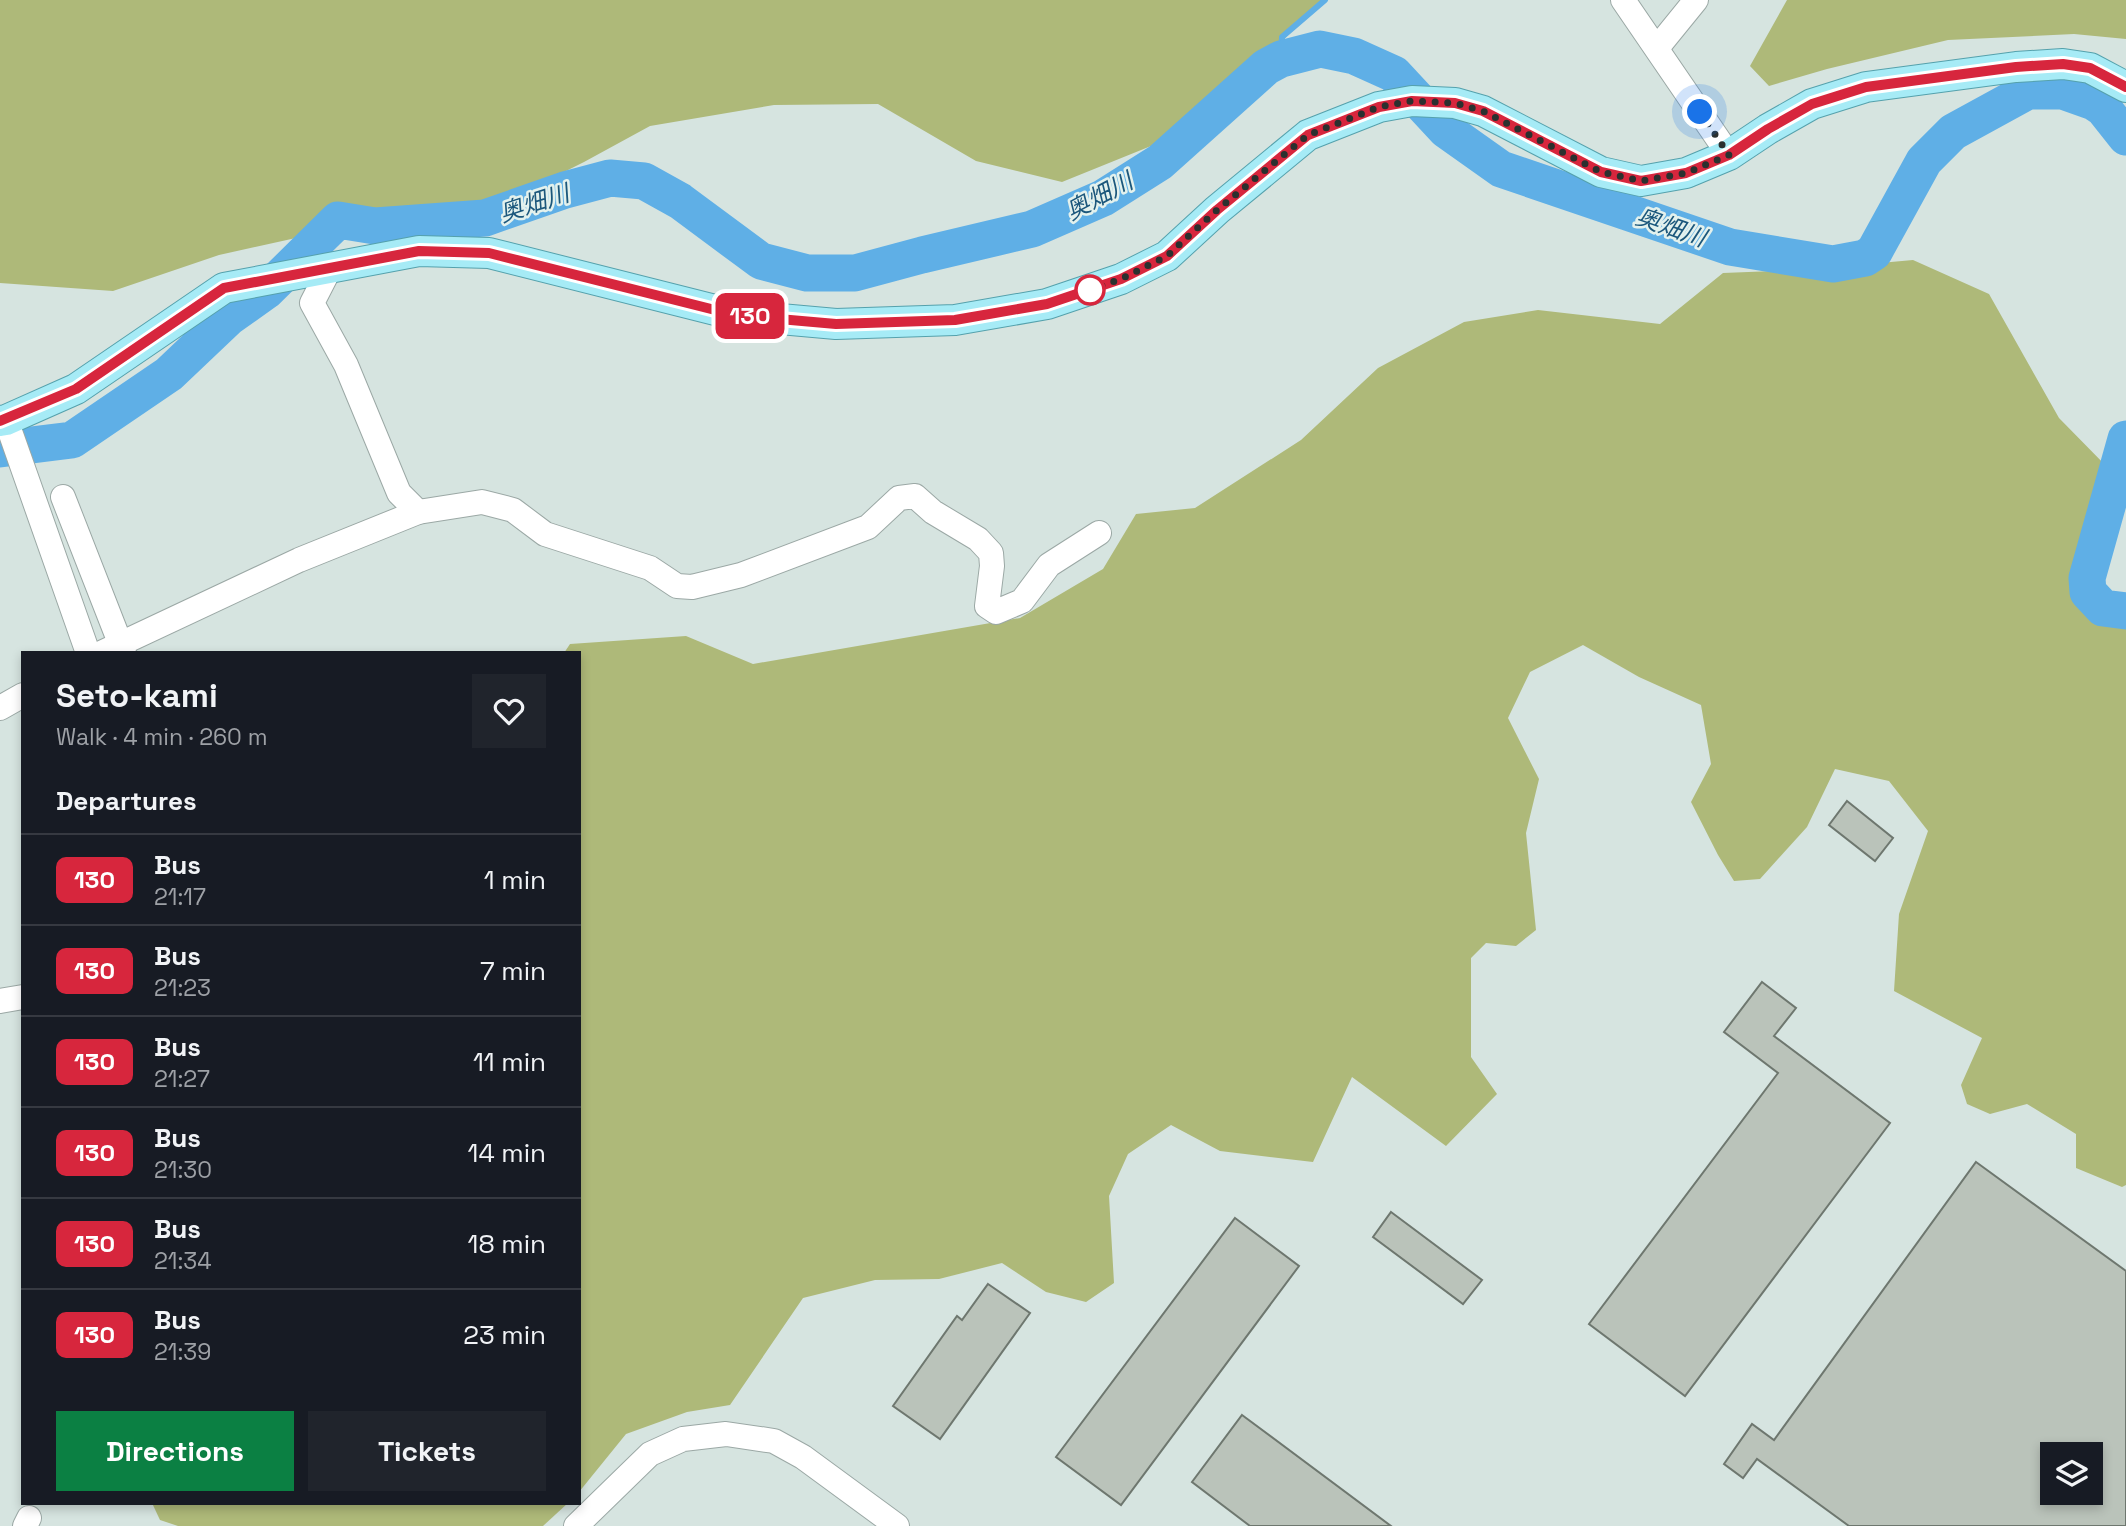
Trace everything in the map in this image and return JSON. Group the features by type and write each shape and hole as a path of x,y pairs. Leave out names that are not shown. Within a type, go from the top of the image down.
{"main road":[{"path":"3,420 76,389 224,288 419,251 489,253 735,315 836,324 955,320 1047,304 1121,279 1167,256 1217,210 1308,135 1379,107 1412,101 1443,102 1483,111 1601,172 1641,181 1686,173 1729,155 1812,104 1866,87 2016,67 2063,64 2090,68 2126,87"}],"street":[{"path":"1623,0 1729,155"},
{"path":"1657,48 1696,0"},
{"path":"323,269 312,303 346,365 399,493 418,512"},
{"path":"3,420 87,651"},
{"path":"63,497 115,650 299,560 418,512 482,502 513,510 545,534 650,568 677,586 692,587 741,575 868,527 899,498 915,496 933,512 978,539 991,553 987,606 996,612 1022,601 1049,565 1099,533"},
{"path":"0,708 21,696"},
{"path":"0,1001 21,997"},
{"path":"576,1526 650,1454 683,1439 726,1434 774,1441 803,1457 897,1526"}],"green space":[{"path":"0,0 1323,0 1226,97 1151,146 1062,182 976,161 878,104 774,105 650,126 486,211 400,215 219,255 113,291 0,283"},
{"path":"1787,0 2126,0 2126,39 2074,34 1948,40 1769,86 1750,66"},
{"path":"1913,260 1989,294 2059,418 2111,471 2083,557 2099,616 2126,625 2126,1185 2122,1187 2076,1168 2076,1134 2027,1104 1990,1114 1967,1104 1961,1085 1982,1038 1894,991 1899,914 1928,831 1889,781 1835,769 1807,827 1760,879 1734,881 1691,802 1711,764 1701,705 1639,677 1583,645 1530,672 1508,718 1539,779 1526,833 1536,930 1516,946 1486,943 1471,958 1471,1057 1497,1094 1446,1146 1352,1077 1313,1162 1220,1151 1171,1125 1128,1154 1109,1196 1114,1283 1086,1302 1046,1292 1002,1263 939,1279 875,1280 803,1298 730,1405 687,1412 626,1434 581,1490 581,651 565,651 570,644 686,636 753,664 1020,618 1103,569 1136,514 1195,508 1301,440 1378,368 1464,322 1538,310 1660,324 1723,273 1803,270"},
{"path":"153,1505 566,1505 543,1526 178,1526 160,1520"}],"building":[{"path":"1847,801 1893,838 1875,861 1829,825"},
{"path":"1762,982 1796,1008 1774,1036 1890,1123 1685,1396 1589,1324 1778,1073 1724,1032"},
{"path":"1976,1162 2126,1271 2126,1526 1849,1526 1757,1459 1743,1478 1724,1464 1752,1424 1774,1440"},
{"path":"1391,1212 1482,1280 1463,1304 1373,1237"},
{"path":"1235,1218 1299,1266 1121,1505 1056,1457"},
{"path":"988,1284 1030,1313 940,1439 893,1406 957,1316 962,1320"},
{"path":"1242,1415 1391,1526 1250,1526 1192,1482"}],"waterway":[{"path":"1281,59 1282,37 1325,0"},
{"name":"奥畑川","path":"0,449 72,440 169,374 228,318 266,291 338,220 375,226 485,218 565,190 610,178 644,181 680,201 761,261 807,273 855,273 1032,229 1103,198 1160,162 1266,67 1281,59 1320,49 1354,56 1394,74 1446,130 1501,169 1730,247 1833,264 1865,258 1874,252 1924,161 1953,132 2028,91 2063,91 2094,102 2103,108 2126,137"},
{"name":"奥畑川","path":"2126,439 2087,578 2088,592 2103,608 2126,611"}],"bus line":[{"name":"130","path":"0,421 76,389 224,288 419,251 489,253 735,315 836,324 955,320 1047,304 1121,279 1167,256 1217,210 1308,135 1379,107 1412,101 1455,103 1483,111 1601,172 1641,181 1686,173 1729,155 1812,104 1866,87 2016,67 2063,64 2090,68 2126,87"}],"route":[{"path":"1090,290 1121,279 1167,256 1217,210 1308,135 1379,107 1412,101 1455,103 1483,111 1601,172 1641,181 1686,173 1729,155 1700,112"}]}
